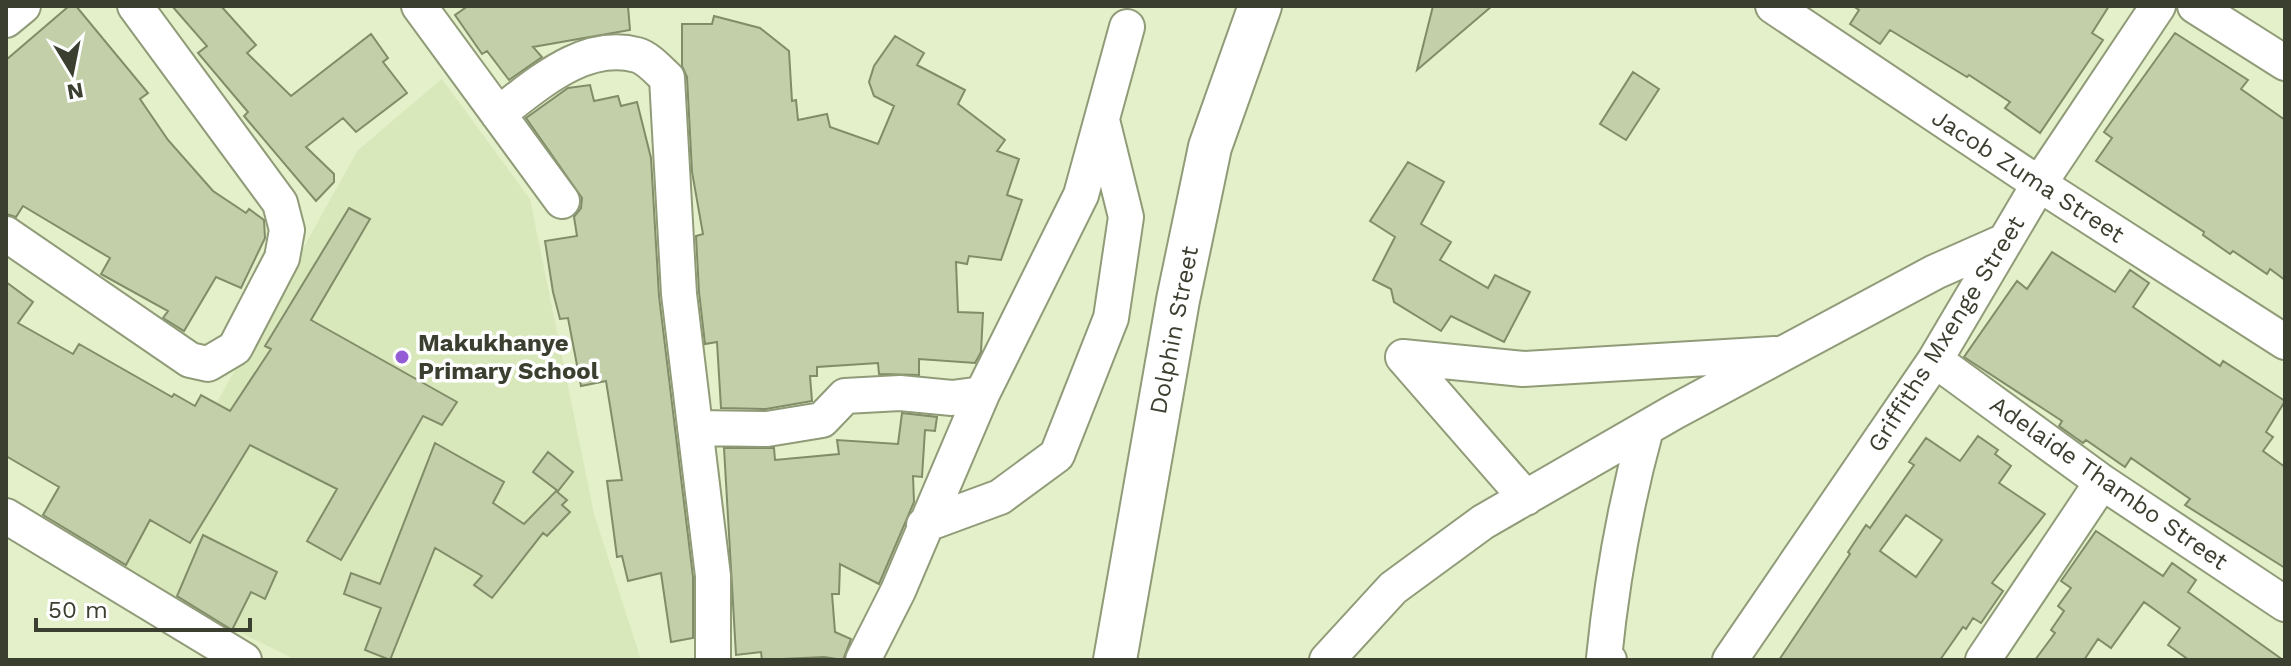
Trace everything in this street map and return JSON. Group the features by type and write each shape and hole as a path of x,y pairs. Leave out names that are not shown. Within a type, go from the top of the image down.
{"street":[{"path":"6,20 23,6"},
{"path":"6,234 190,360 208,364 235,348 282,258 287,230 280,203 135,6"},
{"path":"419,6 562,201"},
{"name":"Dolphin Street","path":"1115,660 1178,300 1210,147 1260,6"},
{"name":"Jacob Zuma Street","path":"1773,6 2039,184 2285,342"},
{"name":"Griffiths Mxenge Street","path":"1730,660 1935,360 2039,184 2158,6"},
{"path":"2195,6 2285,63"},
{"path":"863,660 982,394 1081,195 1127,27"},
{"path":"498,114 556,72 600,52 640,56 667,78 679,294 713,576 713,660"},
{"path":"924,525 1000,497 1057,455 1111,318 1126,217 1101,120"},
{"path":"1327,660 1393,588 1483,522 1646,429 1935,272 2005,241"},
{"path":"1526,498 1403,357 1523,369 1785,353"},
{"name":"Adelaide Thambo Street","path":"1935,360 2102,482 2285,604"},
{"path":"695,428 767,429 822,420 845,396 900,393 952,398 982,394"},
{"path":"1609,660 1604,658 1623,512 1646,429"},
{"path":"1986,659 2102,482"},
{"path":"6,516 244,660"}],"shaded area":[{"name":"Makukhanye Primary School","path":"442,79 530,199 594,514 641,660 296,660 121,574 358,150"}],"building":[{"path":"69,6 76,6 148,93 140,99 168,140 213,191 246,213 249,209 264,220 265,238 241,288 216,277 184,331 163,318 168,311 101,274 110,258 23,206 16,217 6,214 6,60"},
{"path":"172,6 221,6 256,45 247,53 291,96 371,34 388,58 383,62 407,93 356,132 343,118 306,147 334,174 334,182 316,201 244,116 248,112 198,53 207,46"},
{"path":"468,6 628,6 630,30 533,47 542,57 509,80 487,51 482,54 455,15"},
{"path":"1433,6 1492,6 1417,70"},
{"path":"1853,6 2109,6 2092,33 2103,40 2040,133 2005,108 2010,102 1969,75 1967,77 1890,30 1880,44 1850,24 1859,10"},
{"path":"714,16 760,28 789,51 792,101 796,100 798,120 827,114 830,127 878,144 894,106 874,96 869,82 874,66 895,36 924,53 917,65 965,90 958,104 1005,140 997,151 1019,159 1007,195 1022,200 1001,260 969,256 967,264 956,262 958,312 983,313 981,352 975,363 919,359 919,375 879,374 878,363 817,367 817,376 810,376 812,401 766,409 721,408 717,342 705,344 699,292 696,236 703,234 692,172 687,77 682,66 682,24 712,24"},
{"path":"2175,33 2248,80 2241,89 2285,120 2285,280 2270,269 2267,274 2233,251 2230,254 2203,235 2204,232 2096,161 2112,138 2104,132"},
{"path":"1633,72 1659,89 1626,140 1600,124"},
{"path":"590,85 594,101 618,96 621,106 637,102 651,158 659,296 693,577 693,638 671,642 661,573 628,581 622,556 617,557 607,481 622,480 606,381 581,386 568,318 560,319 553,292 545,241 577,236 574,217 581,208 582,198 526,118 568,88"},
{"path":"1408,162 1444,182 1421,224 1451,242 1440,260 1488,288 1495,275 1530,292 1504,342 1451,316 1441,331 1394,302 1391,289 1373,280 1395,237 1370,221"},
{"path":"349,208 370,219 311,320 457,402 442,425 423,416 341,560 307,541 337,489 250,445 190,543 150,520 126,565 43,515 59,487 6,456 6,282 33,302 18,323 73,354 79,344 172,397 174,394 195,406 201,395 230,411 271,349 265,346"},
{"path":"2052,252 2115,292 2130,270 2149,283 2133,307 2220,366 2223,361 2285,401 2266,432 2273,437 2263,451 2285,467 2285,568 2185,505 2190,499 2131,458 2125,467 2086,440 2083,443 2059,426 2062,421 1964,357 2017,281 2027,289"},
{"path":"902,413 937,417 935,431 925,430 922,477 913,476 914,502 879,584 840,564 839,594 832,594 835,632 851,639 843,660 824,657 762,660 761,652 736,655 724,448 774,448 775,460 839,454 837,440 898,444"},
{"path":"1978,436 1998,450 1995,454 2011,466 1999,483 2045,514 1992,583 2003,591 1981,623 1973,618 1966,629 1963,627 1940,660 1779,660 1866,525 1870,528 1914,465 1909,462 1926,438 1960,461","holes":["1906,515 1942,540 1916,577 1880,551"]},
{"path":"435,443 504,482 493,503 524,524 556,491 567,500 562,505 570,512 547,536 543,533 492,598 474,585 482,576 435,548 390,660 365,650 381,608 344,594 351,573 380,584"},
{"path":"548,452 573,472 558,491 533,472"},
{"path":"2096,531 2163,576 2172,563 2196,580 2188,592 2283,660 2189,660 2168,645 2180,628 2144,602 2111,648 2098,639 2084,660 2035,660 2055,633 2051,630 2064,611 2058,606 2071,588 2061,581"},
{"path":"203,535 277,572 265,599 251,592 232,630 177,596"}],"place":[{"name":"Makukhanye Primary School","path":"402,357"}]}
